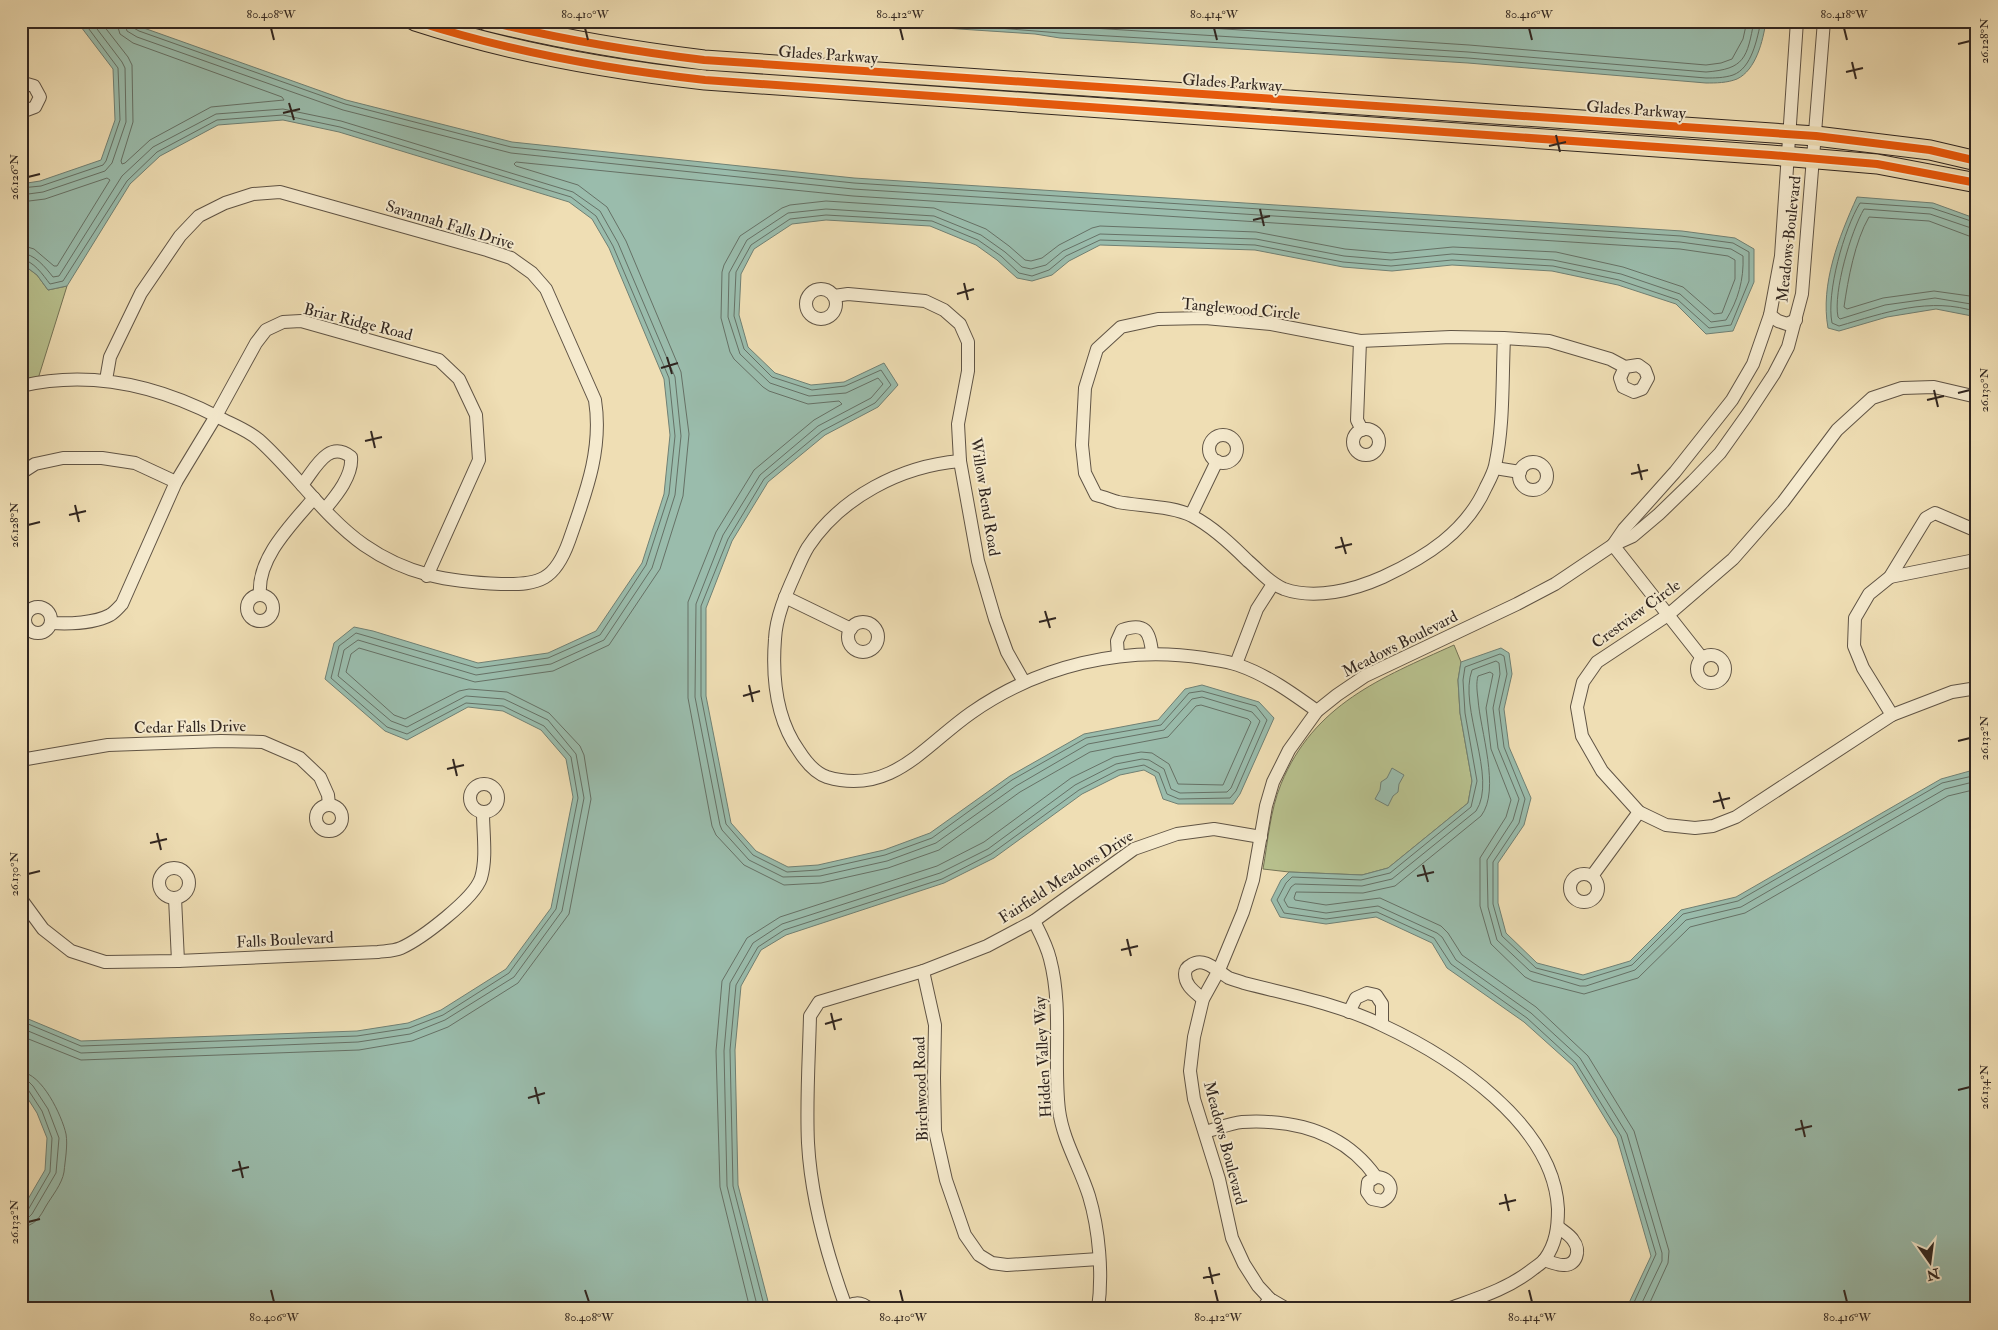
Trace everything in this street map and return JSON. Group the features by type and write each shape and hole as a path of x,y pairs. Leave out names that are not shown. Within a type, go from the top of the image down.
{"main road":[{"name":"Glades Parkway","path":"415,21 450,33 522,52 627,72 705,80 1814,158 1877,164 1977,183"},
{"name":"Glades Parkway","path":"487,21 525,31 630,51 704,60 1816,136 1930,150 1977,161"}],"street":[{"name":"Meadows Boulevard","path":"1613,545 1624,529 1675,472 1732,400 1753,364 1770,314 1781,256 1797,21"},
{"name":"Meadows Boulevard","path":"1287,1309 1266,1304 1232,1238 1219,1179 1194,1099 1190,1070 1194,1036 1203,999 1220,970 1243,912 1253,880 1273,782 1289,750 1318,711 1365,676 1547,588 1613,545 1633,536 1659,514 1720,453 1774,374 1788,346 1796,320 1802,294 1824,21"},
{"path":"21,86 27,84 34,86 40,97 35,107 27,110 21,108"},
{"name":"Savannah Falls Drive","path":"21,386 37,382 75,379 106,380 142,387 178,399 258,438 314,498 363,544 386,558 427,576 464,583 515,584 536,582 560,563 590,482 595,460 598,418 595,400 546,289 532,273 511,258 280,192 253,194 225,203 199,216 180,236 141,293 110,357 106,380"},
{"name":"Willow Bend Road","path":"834,296 848,294 925,301 944,310 960,324 968,342 968,371 958,424 960,461 978,561 1007,652 1024,682"},
{"path":"1770,314 1778,321 1787,324 1796,320"},
{"name":"Tanglewood Circle","path":"1504,338 1500,423 1495,468 1480,501 1458,529 1431,552 1399,570 1364,585 1343,590 1303,593 1272,584 1221,535 1191,515 1145,504 1118,502 1096,494 1085,473 1082,445 1086,388 1097,349 1121,327 1158,319 1205,318 1271,324 1360,341 1451,337 1504,338 1549,341 1610,359 1625,367"},
{"name":"Briar Ridge Road","path":"51,623 61,624 100,619 112,614 122,604 176,482 216,416 256,343 266,330 283,322 301,321 439,360 459,379 476,415 479,460 427,576"},
{"path":"1360,341 1357,420 1362,430"},
{"path":"1753,364 1774,374"},
{"name":"Crestview Circle","path":"1977,396 1934,386 1902,388 1872,398 1837,430 1783,502 1733,559 1668,615 1597,662 1582,682 1577,707 1582,736 1602,771 1639,812 1666,825 1694,828 1713,826 1736,817 1892,715 1952,692 1977,688"},
{"path":"302,485 326,454 335,450 344,451 351,456 352,467 335,498 326,509"},
{"path":"21,473 35,464 63,458 102,458 135,463 176,482"},
{"path":"960,461 915,469 884,481 857,498 829,522 807,548 785,597 775,637 775,682 780,713 788,736 804,760 814,770 826,777 858,782 882,778 902,768 972,712 1024,682 1076,664 1118,656 1152,653 1236,664 1261,674 1286,688 1318,711"},
{"path":"1191,515 1217,461"},
{"path":"1495,468 1520,472"},
{"path":"260,594 259,583 270,555 289,527 314,498"},
{"path":"1892,715 1863,668 1854,646 1855,618 1868,594 1890,577 1926,518 1935,513 1977,531"},
{"path":"1613,545 1702,658"},
{"path":"1890,577 1975,560 1977,557"},
{"path":"1236,664 1257,609 1272,584"},
{"path":"785,597 851,629"},
{"path":"1118,656 1117,641 1122,630 1134,626 1142,628 1151,637 1152,653"},
{"name":"Cedar Falls Drive","path":"21,760 108,745 221,741 263,742 300,758 320,777 328,795 329,805"},
{"name":"Falls Boulevard","path":"22,900 43,929 71,951 105,962 178,961 378,952 399,948 421,936 468,898 481,878 484,854 483,812"},
{"path":"1592,876 1639,812"},
{"name":"Fairfield Meadows Drive","path":"869,1309 862,1304 856,1303 845,1308 818,1214 808,1144 810,1016 819,1002 923,972 987,946 1034,921 1134,849 1177,834 1214,829 1261,836"},
{"path":"175,898 178,961"},
{"name":"Hidden Valley Way","path":"1034,921 1050,958 1056,991 1059,1110 1066,1138 1089,1196 1097,1232 1099,1260 1098,1309"},
{"path":"1203,999 1188,984 1186,970 1190,966 1202,962 1220,970 1230,978 1244,983 1349,1012 1382,1024 1474,1079 1520,1125 1541,1153 1557,1195 1558,1227 1553,1244 1544,1260 1522,1278 1501,1290 1448,1309"},
{"name":"Birchwood Road","path":"923,972 935,1025 935,1131 946,1180 965,1235 979,1255 992,1263 1007,1266 1099,1260"},
{"path":"1349,1012 1356,998 1367,993 1376,995 1382,1004 1382,1024"},
{"path":"1205,1132 1241,1122 1281,1123 1323,1132 1346,1144 1376,1177"},
{"path":"1544,1260 1565,1266 1572,1263 1578,1257 1578,1250 1574,1240 1558,1227"}],"green space":[{"path":"21,263 37,275 48,290 67,286 37,382 21,386"},
{"path":"1454,645 1461,662 1458,680 1460,713 1472,781 1468,803 1388,868 1362,875 1263,869 1277,794 1295,756 1312,733 1352,697 1376,682"}],"water":[{"path":"74,21 132,21 141,27 346,100 512,142 854,178 1682,231 1735,238 1754,249 1754,282 1733,331 1706,334 1676,304 1618,285 1552,271 1452,265 1392,271 1343,267 1255,250 1100,245 1069,261 1052,275 1032,281 1017,278 976,245 930,226 826,220 792,224 754,249 741,274 739,315 748,347 775,373 811,385 844,382 884,363 898,385 878,407 825,435 768,482 732,541 706,608 706,696 731,823 756,851 788,867 818,865 884,850 930,833 1010,776 1084,734 1158,720 1185,689 1202,685 1259,702 1274,718 1240,794 1233,804 1178,804 1163,799 1155,776 1144,770 1120,775 1082,794 994,858 944,883 786,935 761,950 741,986 735,1050 738,1185 770,1309 47,1309 21,1302 21,1211 45,1170 47,1138 37,1113 21,1088 21,1016 81,1041 357,1031 408,1023 441,1010 506,969 551,908 573,797 566,759 541,730 503,711 468,707 407,740 385,731 325,679 334,643 354,627 478,663 548,653 596,631 642,563 664,494 670,435 664,379 609,248 592,219 569,202 339,132 283,120 218,125 160,156 130,184 67,286 48,290 37,275 21,263 21,184 40,181 101,160 115,120 113,69 78,23"},
{"path":"838,21 1766,21 1758,54 1744,75 1729,81 1706,83 1468,63 1060,38 1035,34"},
{"path":"1857,197 1933,203 1977,219 1977,317 1936,309 1887,317 1839,331 1828,328 1826,311 1829,278 1838,244"},
{"path":"1501,648 1509,653 1512,674 1504,709 1509,747 1531,798 1524,825 1498,863 1498,903 1506,933 1537,963 1583,975 1630,961 1681,910 1736,897 1941,779 1977,769 1977,1309 1623,1309 1628,1305 1651,1256 1617,1138 1573,1066 1524,1022 1447,968 1432,943 1376,917 1326,924 1280,917 1271,900 1281,880 1289,872 1362,875 1388,868 1468,803 1472,781 1460,713 1458,680 1461,662"},
{"path":"1392,768 1404,775 1399,784 1398,792 1393,796 1388,806 1375,799 1380,790 1381,782 1387,778"}],"cycle path":[{"path":"415,21 486,42 558,58 594,65 705,80 1771,155 1877,164 1977,183"},
{"path":"487,21 595,44 704,60 1816,136 1930,150 1977,161"}]}
